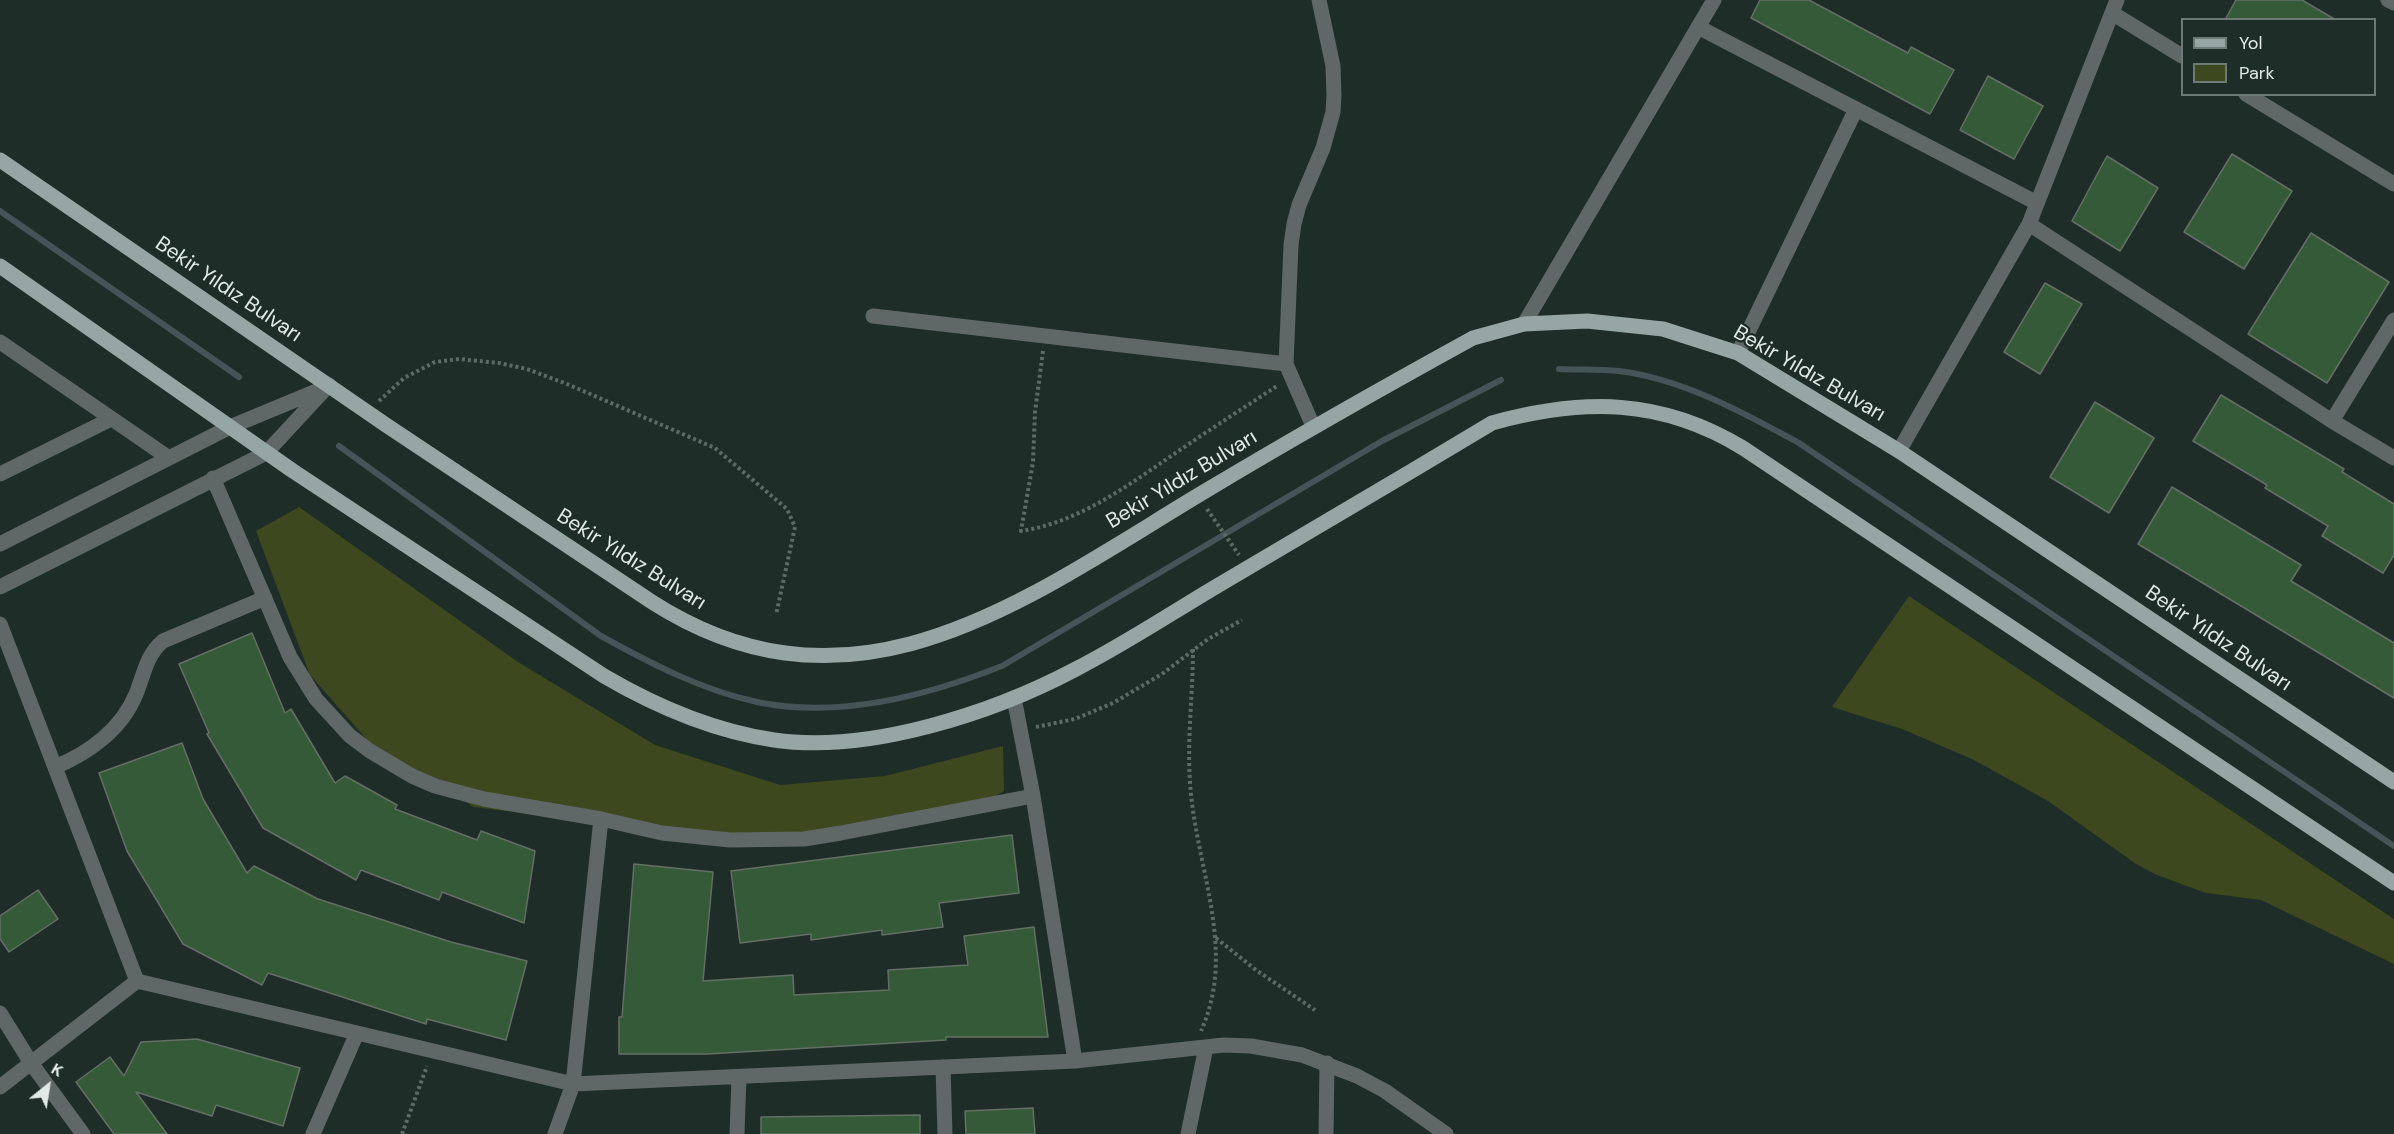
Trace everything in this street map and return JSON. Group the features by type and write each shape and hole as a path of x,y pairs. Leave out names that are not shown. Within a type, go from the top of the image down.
{"main road":[{"name":"Bekir Yıldız Bulvarı","path":"0,160 369,413 672,615 716,636 740,644 790,654 816,656 870,653 898,648 958,628 1023,600 1312,426 1473,338 1524,324 1566,321 1644,326 1688,335 1738,353 1899,451 2394,782"},
{"path":"0,266 266,453 621,686 664,708 712,726 776,740 836,741 931,725 981,711 1014,698 1075,670 1116,647 1492,423 1527,414 1573,408 1644,409 1680,418 1702,426 1743,448 2394,883"}],"street":[{"path":"1312,426 1289,370 1291,245 1299,205 1323,148 1333,112 1333,66 1319,0"},
{"path":"1524,324 1714,0"},
{"path":"2388,0 2394,3"},
{"path":"1899,451 2029,224 2114,4 2181,55"},
{"path":"1698,27 2037,203"},
{"path":"2249,96 2394,184"},
{"path":"1738,353 1856,109"},
{"path":"2029,224 2332,421 2394,458"},
{"path":"873,316 1045,335 1289,370"},
{"path":"2332,421 2394,320"},
{"path":"0,342 169,458"},
{"path":"0,544 230,427 330,386"},
{"path":"0,587 266,453 330,386"},
{"path":"0,474 111,419"},
{"path":"213,478 302,679 333,718 370,751 412,777 459,794 601,819 652,831 693,838 767,841 841,833 1033,796"},
{"path":"55,767 85,752 99,742 121,720 136,696 152,652 163,641 265,598"},
{"path":"0,624 138,981"},
{"path":"1014,698 1033,796 1075,1061"},
{"path":"555,1134 573,1084 601,819"},
{"path":"138,981 573,1084 1075,1061 1233,1045 1276,1049 1327,1063 1385,1090 1446,1134"},
{"path":"0,1087 138,981"},
{"path":"0,1013 31,1063 83,1134"},
{"path":"313,1134 357,1033"},
{"path":"1188,1134 1199,1047"},
{"path":"1326,1134 1327,1063"},
{"path":"943,1067 945,1134"},
{"path":"738,1134 739,1077"}],"path":[{"path":"1045,335 1035,412 1033,462 1021,531 1037,529 1068,519 1113,494 1289,370"},
{"path":"369,413 391,388 419,370 447,360 472,360 499,363 547,376 715,448 786,509 793,519 794,536 776,615"},
{"path":"1219,526 1230,543"},
{"path":"1020,730 1075,719 1113,703 1162,674 1193,649 1242,620"},
{"path":"1193,649 1190,783 1216,937 1216,969 1210,1006 1199,1047"},
{"path":"1216,937 1256,970 1315,1010"},
{"path":"402,1134 432,1051"}],"green space":[{"path":"299,507 518,662 655,745 780,785 885,776 1003,746 1004,791 964,814 763,843 474,807 369,742 310,675 256,531"},
{"path":"1909,596 2394,919 2394,964 2261,900 2206,893 2157,875 2136,864 2048,801 1974,760 1902,729 1832,707"}],"building":[{"path":"1760,0 1809,0 1908,53 1911,47 1954,70 1930,114 1751,18"},
{"path":"2236,0 2302,0 2333,18 2226,18"},
{"path":"1988,76 2043,106 2014,159 1960,130"},
{"path":"2232,154 2292,191 2244,269 2184,232"},
{"path":"2107,156 2158,188 2120,251 2072,221"},
{"path":"2311,233 2389,282 2327,383 2248,334"},
{"path":"2045,283 2082,304 2040,374 2004,352"},
{"path":"2221,395 2344,469 2342,472 2394,504 2394,555 2383,573 2322,536 2328,526 2265,488 2267,485 2193,441"},
{"path":"2095,402 2154,438 2109,513 2050,477"},
{"path":"2172,487 2301,565 2291,581 2394,643 2394,698 2138,544"},
{"path":"252,633 285,713 291,709 335,783 345,776 397,805 395,809 477,840 481,831 535,851 524,923 442,892 439,900 361,870 356,880 263,828 207,734 209,733 179,664"},
{"path":"182,743 203,799 247,873 254,866 318,899 451,942 527,961 506,1040 427,1019 426,1024 268,973 262,985 183,944 127,851 99,773"},
{"path":"1012,835 1019,893 939,903 943,927 882,935 882,930 811,940 811,934 740,943 731,871"},
{"path":"634,864 713,872 703,981 793,975 794,995 889,990 888,970 968,965 964,936 1034,927 1048,1037 946,1037 946,1040 707,1054 619,1054 619,1017 622,1017"},
{"path":"38,890 58,919 9,952 0,939 0,916"},
{"path":"197,1039 300,1068 283,1126 216,1105 212,1116 136,1092 167,1134 114,1134 76,1082 110,1057 124,1076 141,1042"},
{"path":"1033,1108 1035,1134 966,1134 965,1111"},
{"path":"920,1115 920,1134 761,1134 761,1117"}],"waterway":[{"path":"0,211 239,377"},
{"path":"1559,369 1619,371 1666,381 1712,399 1799,443 2394,846"},
{"path":"339,446 601,636 676,675 736,697 788,707 819,708 882,702 913,695 1002,666 1382,441 1501,380"}]}
